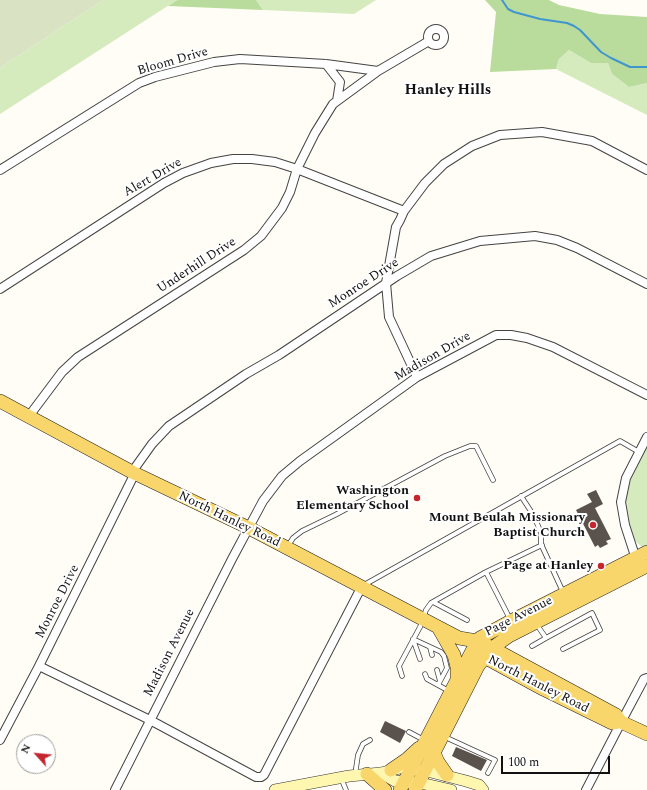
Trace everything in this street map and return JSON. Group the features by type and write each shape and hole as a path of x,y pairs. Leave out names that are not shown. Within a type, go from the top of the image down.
{"main road":[{"name":"North Hanley Road","path":"0,401 133,473 249,528 362,586 490,656 616,715 621,722 647,734"},
{"name":"Page Avenue","path":"417,786 478,666 509,636 536,623 641,565 647,552"},
{"name":"Page Avenue","path":"402,786 474,646 482,636 564,594 641,565"},
{"path":"490,656 497,638 511,621"},
{"path":"438,627 454,655 457,667 457,678"},
{"path":"386,771 414,753 426,741"},
{"path":"434,753 447,775"},
{"path":"275,790 397,768 447,775 479,785 483,790"},
{"path":"386,771 402,786 417,786 450,790"},
{"path":"361,774 385,790"}],"street":[{"name":"Underhill Drive","path":"29,416 62,372 78,357 244,250 257,239 282,208 290,192 297,169 315,133 333,104 378,71 429,41"},
{"name":"Bloom Drive","path":"0,170 139,83 155,77 214,62 240,59 326,64 378,71"},
{"name":"Underhill Drive","path":"326,64 340,82 337,101"},
{"path":"416,377 389,317 386,283 396,227 404,211 425,183 444,164 472,146 500,135 542,132 592,141 647,170"},
{"name":"Alert Drive","path":"0,289 183,172 211,163 233,159 252,159 275,162 297,169 404,211"},
{"name":"Monroe Drive","path":"0,740 39,666 133,473 152,444 168,426 246,374 286,351 386,283 431,256 480,241 535,236 557,240 577,248 647,284"},
{"name":"Madison Drive","path":"249,528 263,501 282,476 416,377 496,335 511,335 527,338 553,346 647,395"},
{"path":"641,565 624,525 621,502 626,478 647,437"},
{"name":"Madison Avenue","path":"115,790 249,528"},
{"path":"39,666 150,720 256,777 261,777 264,776 362,586"},
{"path":"586,790 644,679 647,678"}],"lane":[{"path":"362,586 620,441 639,452"},
{"path":"287,548 293,538 302,531 445,456 470,446 476,446 493,480"},
{"path":"521,496 534,516 541,533 542,545 564,594"},
{"path":"402,676 400,666 420,627 426,609 433,602 486,572 542,545"},
{"path":"486,572 511,621"},
{"path":"433,602 467,620"},
{"path":"532,646 592,613 600,630 563,650"},
{"path":"536,623 546,638"},
{"path":"413,639 441,652 447,668 439,683"},
{"path":"413,639 420,659"},
{"path":"430,647 432,655"},
{"path":"437,670 439,683"},
{"path":"425,674 427,679 439,683 451,692"},
{"path":"409,732 426,741"},
{"path":"443,736 495,760 488,773"},
{"path":"361,774 358,755 363,744 370,740"},
{"path":"341,777 346,790"}],"green space":[{"path":"0,0 103,0 0,68"},
{"path":"103,0 177,0 0,114 0,68"},
{"path":"177,0 256,0 263,10 168,6"},
{"path":"256,0 376,0 354,14 263,10"},
{"path":"485,0 549,0 559,5 600,14 647,17 647,83 629,87 612,74 608,63 591,63 569,50 559,59 556,69 490,72 496,12"},
{"path":"569,50 591,63 608,63 612,74 629,87 647,83 647,115 556,69 559,59"},
{"path":"647,447 647,546 642,547 634,540 628,526 626,501 630,481"}],"building":[{"name":"Mount Beulah Missionary Baptist Church","path":"596,490 603,504 595,508 611,539 606,541 608,544 600,548 598,545 595,547 576,510 592,502 587,494"},
{"path":"385,721 406,731 400,743 380,732"},
{"path":"456,747 487,760 481,771 452,756"}],"waterway":[{"path":"502,0 508,9 514,12 540,19 567,23 574,26 580,30 601,52 630,67 647,67"}],"place":[{"name":"Washington Elementary School","path":"417,498"},
{"name":"Mount Beulah Missionary Baptist Church","path":"593,525"},
{"name":"Page at Hanley","path":"601,566"}],"district":[{"name":"Hanley Hills","path":"448,91"}]}
